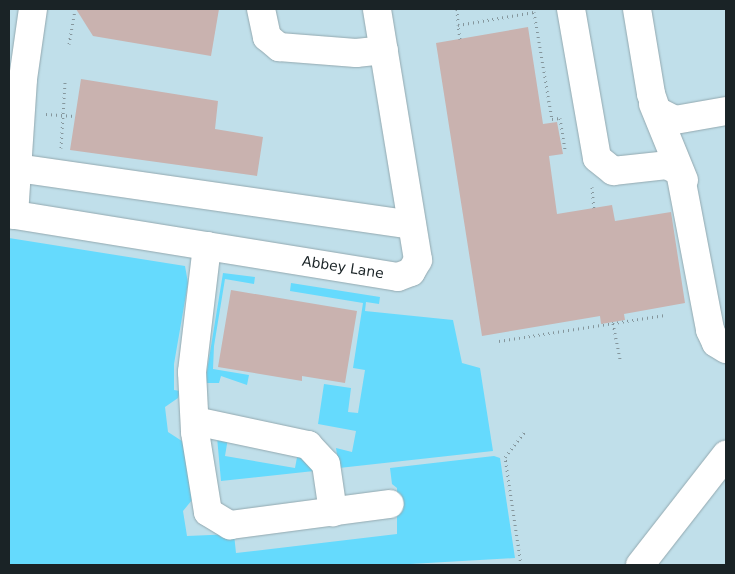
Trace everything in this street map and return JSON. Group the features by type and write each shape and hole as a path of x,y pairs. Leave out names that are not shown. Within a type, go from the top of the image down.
{"street":[{"path":"11,215 33,9"},
{"path":"261,9 267,37 279,47 356,53 384,50"},
{"name":"Abbey Lane","path":"11,215 398,276 411,272 418,260 377,9"},
{"path":"571,9 599,162 613,171 671,165 684,180"},
{"path":"637,9 650,94 684,180 710,330 716,343 726,349"},
{"path":"650,94 658,111 670,119 726,111"},
{"path":"17,168 412,225"},
{"path":"207,246 192,372 202,489 215,520 230,525 390,504"},
{"path":"195,421 308,445 326,464 333,512"},
{"path":"640,565 726,455"}],"path":[{"path":"69,44 75,9"},
{"path":"457,9 460,39"},
{"path":"458,25 534,12 552,119 560,118 565,150"},
{"path":"60,174 65,82"},
{"path":"499,342 665,315"},
{"path":"613,323 620,359"},
{"path":"520,565 505,458 526,430"}],"shaded area":[{"path":"9,9 726,9 726,565 9,565"},
{"path":"9,238 185,266 188,283 174,364 174,390 180,391 178,398 165,407 168,432 185,443 192,500 183,511 187,536 234,534 236,553 397,534 397,488 392,484 390,468 494,456 500,458 515,558 393,565 9,565"},
{"path":"223,273 255,277 254,284 225,279 214,346 213,369 249,375 247,385 221,376 219,383 205,383"},
{"path":"291,283 380,297 379,304 366,302 365,311 453,320 462,363 480,368 493,451 339,468 336,448 352,452 356,431 318,424 324,384 351,388 348,412 358,413 365,370 353,368 363,303 290,291"},
{"path":"217,437 228,438 225,456 295,468 298,452 314,471 221,481"}],"building":[{"path":"76,9 219,9 211,56 93,36"},
{"path":"528,27 543,124 557,122 563,154 549,156 557,214 612,205 615,221 671,212 685,303 624,314 625,320 601,324 600,316 482,336 436,43"},
{"path":"81,79 218,101 215,129 263,137 257,176 70,150"},
{"path":"231,290 357,311 345,383 302,376 302,381 218,367"}]}
